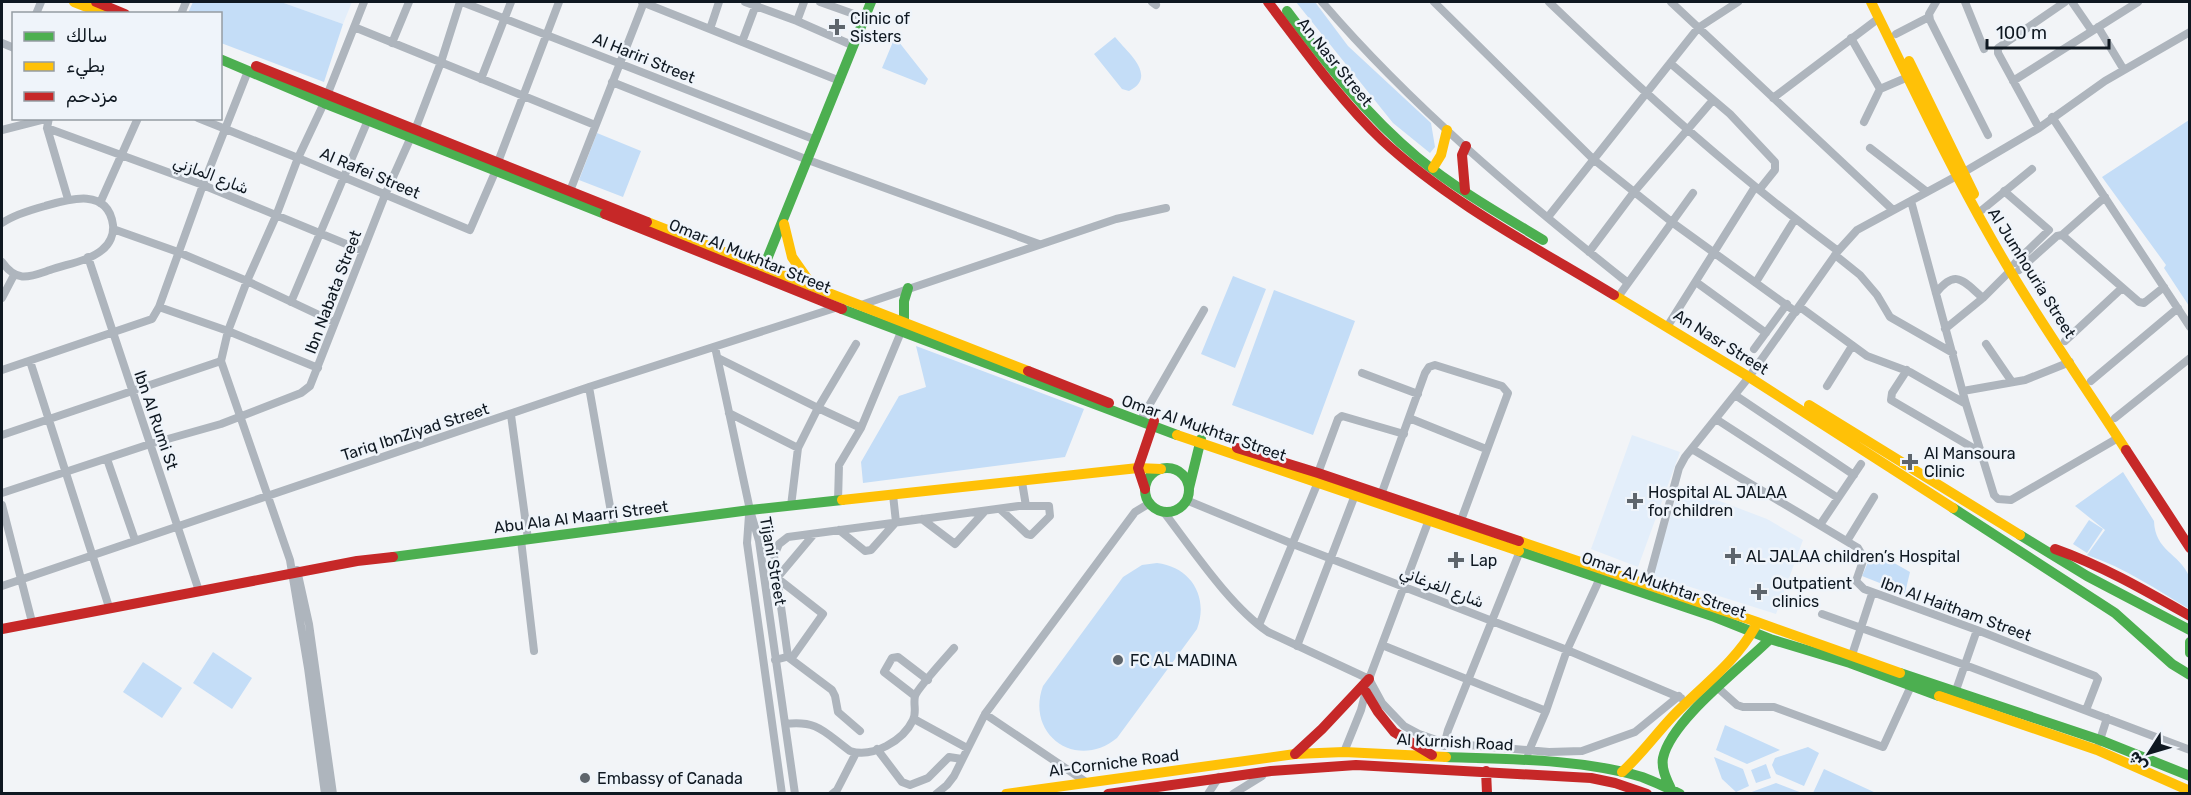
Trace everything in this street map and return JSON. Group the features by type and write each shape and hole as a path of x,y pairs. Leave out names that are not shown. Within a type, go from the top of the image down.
{"main road":[{"path":"74,2 115,12"},
{"path":"762,272 871,2"},
{"name":"An Nasr Street","path":"1268,2 1345,100 1372,130 1412,166 1455,198 1623,290"},
{"name":"An Nasr Street","path":"1279,2 1373,114 1401,143 1433,168 1623,290 1669,324 2087,576 2190,630"},
{"name":"Al Jumhouria Street","path":"1871,2 1960,175 2070,362 2190,548"},
{"name":"Al Jumhouria Street","path":"1880,2 1960,175 2015,268 2190,534"},
{"name":"Omar Al Mukhtar Street","path":"222,53 368,120 413,133"},
{"name":"Omar Al Mukhtar Street","path":"222,60 762,272 838,307 903,327 1143,416 1153,424"},
{"path":"1433,168 1442,157 1447,130"},
{"path":"1465,190 1462,158 1466,146"},
{"path":"783,221 787,249 793,262 813,287"},
{"name":"Omar Al Mukhtar Street","path":"762,272 813,287 861,305 903,327 1153,424 1318,478 1381,495 1520,551 1956,693 2098,745 2190,791"},
{"path":"903,327 904,301 908,288"},
{"name":"An Nasr Street","path":"1752,374 2115,613 2172,664 2190,675"},
{"path":"1153,424 1138,468 1150,503 1162,512 1179,508 1187,496 1200,440"},
{"name":"Abu Ala Al Maarri Street","path":"2,629 357,561 750,510 1138,468 1161,470"},
{"path":"1145,489 1150,477 1167,468 1180,473 1188,484 1187,496"},
{"name":"Omar Al Mukhtar Street","path":"1318,478 1355,495 1431,517 1460,522 1647,585 1691,605"},
{"path":"2027,539 2087,560 2190,616"},
{"path":"1622,772 1634,761 1683,699 1723,666 1755,627"},
{"name":"Omar Al Mukhtar Street","path":"1755,627 1770,639 1851,659 1911,686 2190,776"},
{"path":"1675,791 1664,772 1663,758 1671,738 1718,688 1770,639"},
{"path":"2190,642 2190,653"},
{"path":"1295,754 1369,679"},
{"path":"1366,692 1394,732 1438,756"},
{"name":"Al Kurnish Road","path":"1226,764 1295,754 1344,752 1438,756 1527,755 1622,772 1675,791"},
{"name":"Al-Corniche Road","path":"1006,794 1226,764"},
{"name":"Al Kurnish Road","path":"1271,771 1356,765 1486,771 1591,778 1647,794"},
{"name":"Al-Corniche Road","path":"1108,794 1150,791 1271,771"},
{"path":"1486,771 1487,793"}],"street":[{"path":"333,794 317,675 295,574 221,361 228,331 247,281 364,2"},
{"path":"392,43 409,2"},
{"name":"Al Hariri Street","path":"461,2 816,140"},
{"name":"Ibn Nabata Street","path":"2,493 150,444 200,431 310,386 441,62 461,2"},
{"path":"481,79 511,2"},
{"path":"497,166 559,2"},
{"path":"568,195 643,2 840,81"},
{"path":"710,29 719,2"},
{"path":"745,2 756,4 854,46"},
{"path":"797,21 804,2"},
{"path":"820,2 865,18"},
{"path":"1322,2 1361,47 1447,130 1589,252 1623,290 1693,193"},
{"path":"1434,2 1593,159 1673,223 1786,304 1798,309 1867,356 1906,370 1966,404"},
{"path":"1549,2 1645,94 1837,253 1877,294 1890,317 1953,353"},
{"path":"1671,2 1893,210"},
{"path":"1548,217 1698,28 1738,2"},
{"path":"1896,34 1929,17 1936,2"},
{"path":"1965,2 1984,49"},
{"path":"2039,128 1998,48 2065,2"},
{"path":"2072,2 2095,29 2124,70"},
{"path":"2013,81 2138,2"},
{"path":"742,42 756,4"},
{"path":"1929,17 1988,135"},
{"path":"1773,98 1879,18"},
{"path":"354,27 595,125"},
{"path":"1647,585 1679,468 1692,448 1752,374 1837,253 1861,227 1960,175 2039,128 2124,70 2190,32"},
{"path":"1851,38 1880,88"},
{"path":"1669,324 1757,189 1775,170 1775,162 1737,121 1670,63"},
{"path":"2,370 152,320 159,307 248,70"},
{"path":"1864,122 1880,88 1908,77"},
{"path":"612,82 808,160 1039,243"},
{"path":"1589,252 1634,192 1713,99"},
{"path":"2052,117 2190,327"},
{"path":"100,203 137,120"},
{"name":"Al Rafei Street","path":"203,120 470,230 497,166"},
{"path":"291,302 368,120"},
{"path":"2,130 47,122 68,199"},
{"name":"شارع المازني","path":"47,122 121,155 203,185 363,251"},
{"path":"1870,148 1928,192"},
{"path":"1982,210 2032,169"},
{"path":"1945,329 2015,268 2049,230 2004,191"},
{"path":"2,223 14,216 68,199 81,198 100,203 108,211 113,229 108,245 97,253 36,275 24,277 14,274 2,262"},
{"path":"2015,268 2056,236 2062,234 2105,198"},
{"path":"1911,201 1966,404 1994,495 1998,499 2011,500 2118,438"},
{"path":"861,305 1039,243 1116,219 1166,208"},
{"path":"1756,282 1795,219"},
{"path":"113,229 178,252 247,281 334,322"},
{"path":"2062,234 2139,302 2145,303 2164,287"},
{"name":"Ibn Al Rumi St","path":"88,257 199,591"},
{"path":"2,298 14,274"},
{"path":"1936,293 1945,282 1956,278 1962,280 1983,298"},
{"path":"1696,282 1766,333"},
{"path":"2065,341 2122,288"},
{"path":"1754,349 1786,304"},
{"path":"159,307 228,331 318,368"},
{"name":"Tariq IbnZiyad Street","path":"2,586 590,387 838,307"},
{"path":"2091,381 2178,308"},
{"path":"1143,416 1204,310"},
{"path":"838,501 839,465 861,428 903,327"},
{"path":"791,506 798,448 818,408 856,344"},
{"path":"1986,344 2012,382"},
{"path":"1827,386 1852,346"},
{"path":"716,347 750,510"},
{"path":"718,358 861,428"},
{"path":"2115,418 2190,358"},
{"path":"30,361 109,607"},
{"path":"2,435 221,361"},
{"path":"1963,391 2025,381 2070,362"},
{"path":"1381,495 1425,372 1429,367 1435,365 1502,386 1508,393 1460,522"},
{"path":"1906,370 1892,393 1891,400 1980,452"},
{"path":"1362,374 1418,394"},
{"path":"590,387 614,529"},
{"path":"1735,395 1854,475"},
{"path":"729,413 798,448"},
{"path":"510,414 525,539 534,651"},
{"path":"1259,625 1293,544 1338,419 1342,416 1404,434"},
{"path":"1409,418 1486,449"},
{"path":"1716,420 1838,498"},
{"name":"Ibn Al Haitham Street","path":"1692,448 1847,541 1863,553 1864,558 1857,584 1872,594 1977,630 2095,676 2098,679 2096,687 2086,710"},
{"path":"107,459 135,540"},
{"path":"1820,525 1861,464"},
{"path":"1022,482 1026,506"},
{"path":"839,530 868,552 896,522 893,495"},
{"path":"1297,646 1355,495"},
{"name":"شارع الفرغاني","path":"1187,496 1293,544 1567,650 1683,699"},
{"path":"1847,541 1874,497"},
{"path":"936,794 946,786 985,714 1135,512 1150,503"},
{"path":"2,505 32,622"},
{"path":"860,731 838,712 835,696 831,690 788,657 774,556 779,544 788,537 896,522 1000,509 1026,506 1048,506 1050,516 1031,535 1027,534 1000,509"},
{"name":"Tijani Street","path":"750,510 759,541 795,794"},
{"name":"Tijani Street","path":"750,510 747,543 782,794"},
{"path":"922,519 956,544 985,511"},
{"path":"1162,512 1239,608 1259,625 1297,646 1369,679 1382,703 1404,726 1419,734 1445,743 1527,755 1582,751 1635,732 1683,699"},
{"path":"1344,752 1369,679 1431,517"},
{"path":"777,578 814,534"},
{"path":"1438,756 1520,551"},
{"path":"295,574 325,794"},
{"path":"775,660 794,655 824,614 777,578"},
{"path":"1527,755 1567,650 1599,578"},
{"path":"1851,659 1872,594"},
{"path":"755,600 767,599"},
{"path":"1822,614 1965,664 2190,750"},
{"path":"1956,693 1977,630"},
{"path":"1382,645 1545,711"},
{"path":"785,724 801,722 813,724 856,753 891,744 914,719 915,696 954,648"},
{"path":"915,696 884,672 892,658 898,657 928,680"},
{"path":"766,671 777,670"},
{"path":"1718,688 1737,705 1774,707 1883,747 1911,686"},
{"path":"985,714 1086,782"},
{"path":"2098,745 2107,718"},
{"path":"914,719 968,748"},
{"path":"878,749 902,782 910,785 928,778 950,757 962,759"},
{"path":"830,793 837,790 856,753"},
{"path":"1208,794 1226,764"},
{"path":"1233,794 1271,771"}],"shaded area":[{"path":"193,2 281,2 343,24 324,82 222,43 222,12 188,12"},
{"path":"281,2 352,2 343,24"},
{"path":"1296,2 1315,2 1348,46 1431,123 1435,147 1430,153 1393,123"},
{"path":"895,37 928,79 925,85 882,68"},
{"path":"1115,37 1133,57 1141,72 1137,85 1129,91 1122,89 1094,54"},
{"path":"2189,120 2189,306 2164,268 2166,265 2102,177"},
{"path":"597,133 641,151 623,197 579,180"},
{"path":"1233,276 1266,289 1235,368 1201,354"},
{"path":"1274,290 1355,321 1313,435 1232,405"},
{"path":"916,346 1084,409 1065,457 863,483 861,462 899,396 926,387"},
{"name":"Hospital AL JALAA for children","path":"1632,435 1680,452 1638,567 1591,549"},
{"path":"2123,472 2154,521 2158,539 2185,568 2189,576 2189,609 2127,573 2087,555 2105,530 2075,506"},
{"path":"1680,486 1767,519 1803,540 1776,614 1652,575"},
{"path":"2089,520 2103,529 2087,553 2073,544"},
{"path":"1873,551 1910,572 1905,593 1862,576"},
{"name":"FC AL MADINA","path":"1157,563 1179,570 1194,586 1201,606 1197,629 1117,738 1102,747 1086,751 1071,749 1058,743 1048,733 1041,719 1039,704 1043,686 1123,577 1142,565"},
{"path":"213,652 252,678 232,709 193,683"},
{"path":"143,662 182,688 162,718 123,692"},
{"path":"1725,725 1780,750 1747,764 1716,750"},
{"path":"1808,747 1819,753 1804,786 1776,774 1772,765 1775,758"},
{"path":"1714,757 1743,769 1749,786 1736,792 1722,779"},
{"path":"1766,764 1771,778 1756,783 1751,770"},
{"path":"1824,769 1876,793 1813,793"},
{"path":"1776,783 1802,793 1749,793"}],"traffic: fast":[{"path":"761,274 871,2"},
{"path":"1287,11 1348,88 1399,141 1447,180 1543,240"},
{"path":"222,60 324,103 605,214"},
{"path":"904,321 904,301 908,288"},
{"path":"842,309 1177,435"},
{"path":"1189,488 1201,439"},
{"path":"1167,468 1182,475 1189,490 1182,505 1167,512 1152,505 1145,490 1152,475 1167,468"},
{"path":"393,557 842,500"},
{"path":"1953,508 2115,613 2172,664 2190,675"},
{"path":"2020,535 2087,576 2190,630"},
{"path":"1519,551 1715,617 1770,639 1850,663 1939,696"},
{"path":"1671,789 1666,778 1663,758 1679,727 1709,695 1770,639"},
{"path":"2190,642 2190,653"},
{"path":"1900,673 2100,740 2190,776"},
{"path":"1446,757 1570,763 1642,777 1680,794"}],"traffic: slow":[{"path":"74,2 100,12"},
{"path":"1871,2 1944,150 1991,238 2040,319 2126,450"},
{"path":"1909,61 1974,194"},
{"path":"1433,168 1441,155 1447,130"},
{"path":"647,222 1028,371"},
{"path":"784,224 792,257 811,284"},
{"path":"1614,295 1749,377 1953,508"},
{"path":"1809,405 2020,535"},
{"path":"1177,435 1519,551"},
{"path":"842,500 1138,468 1161,469"},
{"path":"1519,541 1900,673"},
{"path":"1622,772 1673,716 1728,663 1755,627"},
{"path":"1939,696 2097,750 2190,791"},
{"path":"1006,794 1295,754 1344,752 1446,757"}],"traffic: jam":[{"path":"96,2 120,12"},
{"path":"1268,2 1351,108 1408,163 1464,204 1614,295"},
{"path":"256,66 647,222"},
{"path":"1465,190 1462,155 1466,146"},
{"path":"605,214 842,309"},
{"path":"1028,371 1109,403"},
{"path":"1145,489 1138,468 1154,421"},
{"path":"1237,448 1519,541"},
{"path":"2126,450 2190,548"},
{"path":"2055,549 2107,571 2190,616"},
{"path":"2,629 357,561 393,557"},
{"path":"1295,754 1369,679"},
{"path":"1366,692 1394,732 1432,755"},
{"path":"1108,794 1271,771 1356,765 1591,778 1647,794"},
{"path":"1486,771 1487,793"}],"place":[{"name":"Clinic of Sisters","path":"837,27"},
{"name":"Al Mansoura Clinic","path":"1910,462"},
{"name":"Hospital AL JALAA for children","path":"1635,501"},
{"name":"AL JALAA children’s Hospital","path":"1733,556"},
{"name":"Lap","path":"1456,560"},
{"name":"Outpatient clinics","path":"1759,592"},
{"name":"FC AL MADINA","path":"1118,660"},
{"name":"Embassy of Canada","path":"585,778"}]}
